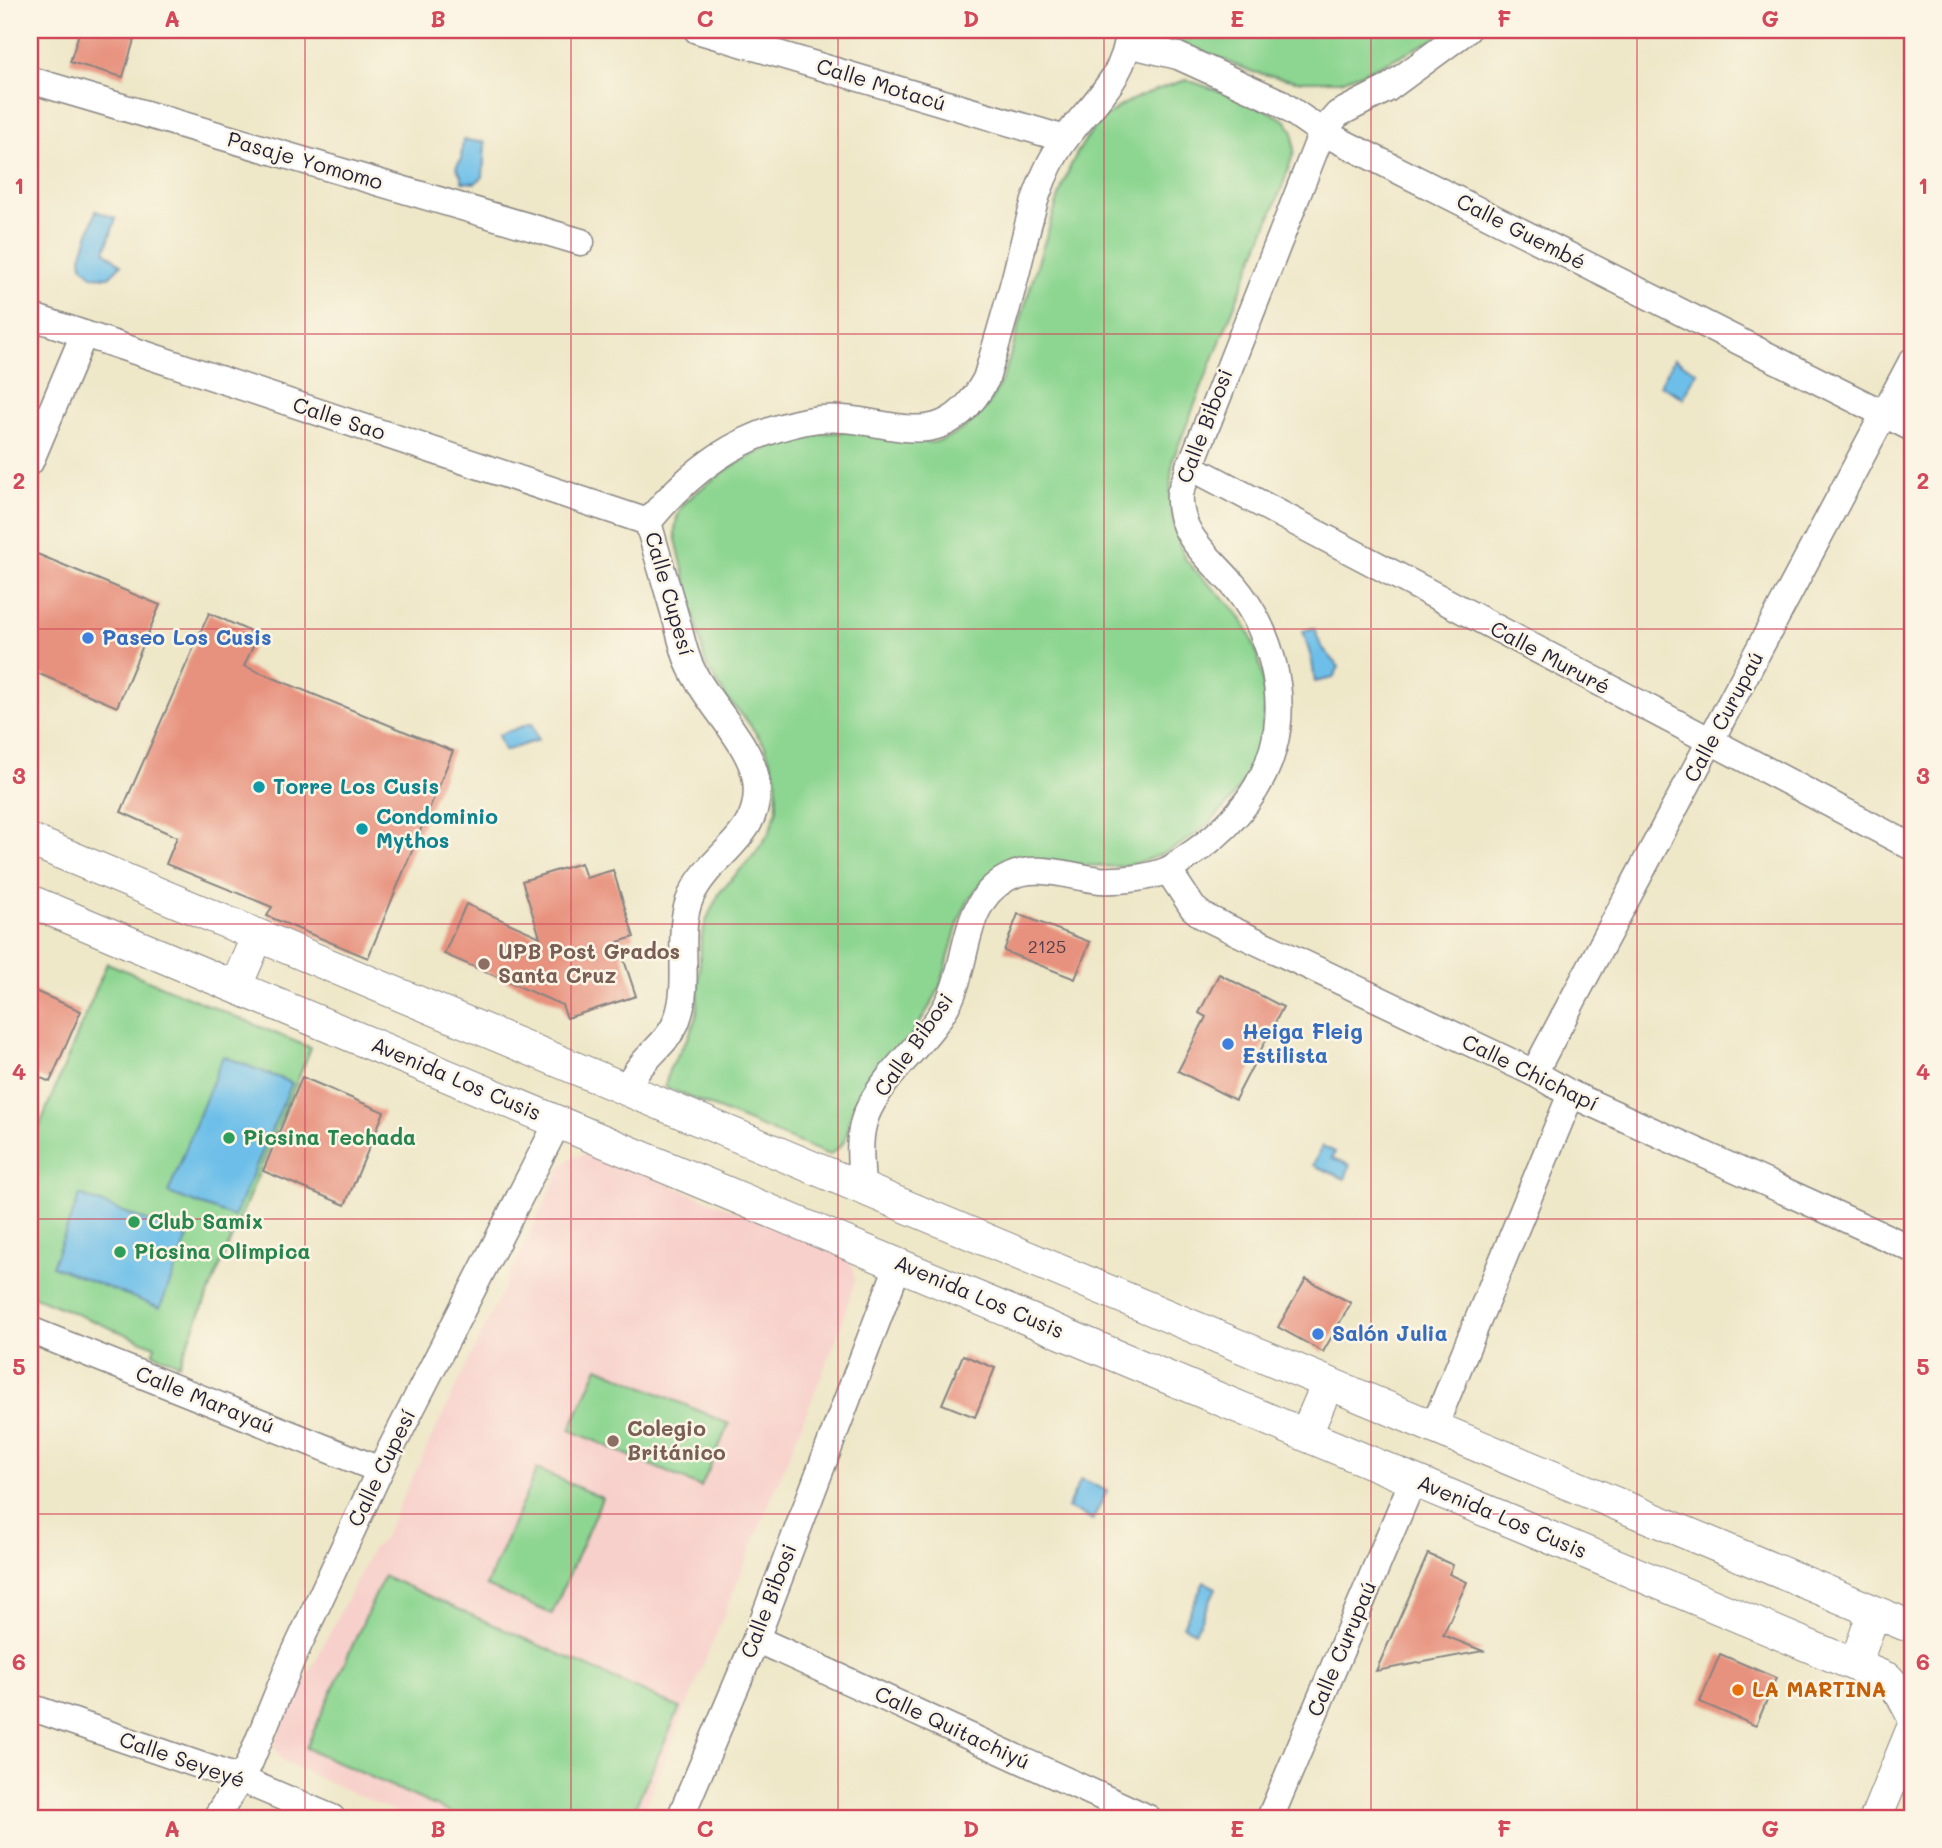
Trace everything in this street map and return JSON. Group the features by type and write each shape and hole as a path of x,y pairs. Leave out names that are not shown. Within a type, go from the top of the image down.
{"street":[{"name":"Calle Motacú","path":"697,30 1065,139"},
{"name":"Calle Bibosi","path":"862,1188 861,1135 866,1115 891,1075 950,1000 970,928 978,908 990,892 1003,880 1017,873 1035,871 1115,880 1168,870 1203,847 1234,819 1261,777 1273,750 1278,725 1278,698 1273,662 1259,624 1244,598 1199,549 1183,520 1179,507 1180,493 1322,132 1338,114 1387,89 1467,30"},
{"name":"Calle Cupesí","path":"625,1090 636,1071 671,1031 678,1017 682,997 686,914 690,898 699,881 738,840 748,826 756,806 756,781 752,763 705,696 690,667 648,522 668,497 701,468 732,446 769,430 809,420 855,420 917,430 949,423 965,410 986,379 1034,204 1048,168 1065,139 1106,92 1128,37"},
{"name":"Calle Guembé","path":"1128,37 1279,102 1322,132 1912,428"},
{"name":"Pasaje Yomomo","path":"30,80 581,242"},
{"name":"Calle Sao","path":"30,316 648,522"},
{"path":"30,462 84,334"},
{"name":"Calle Curupaú","path":"1534,1073 1912,361"},
{"name":"Calle Mururé","path":"1189,466 1710,743 1912,847"},
{"path":"30,839 257,937 1874,1612 1912,1625"},
{"name":"Calle Chichapí","path":"1168,870 1193,908 1203,916 1534,1073 1571,1094 1912,1250"},
{"name":"Avenida Los Cusis","path":"30,901 1888,1679 1902,1695 1912,1714"},
{"path":"236,986 257,937"},
{"path":"1434,1427 1571,1094"},
{"name":"Calle Cupesí","path":"216,1818 249,1764 291,1661 380,1470 558,1122"},
{"name":"Calle Bibosi","path":"680,1818 756,1639 899,1263"},
{"name":"Calle Marayaú","path":"30,1330 380,1470"},
{"path":"1306,1434 1328,1383"},
{"name":"Calle Curupaú","path":"1270,1818 1413,1480"},
{"path":"1855,1665 1874,1612"},
{"name":"Calle Quitachiyú","path":"756,1639 1148,1818"},
{"name":"Calle Seyeyé","path":"30,1707 240,1779 332,1818"},
{"path":"1876,1818 1912,1730"}],"shaded area":[{"name":"Colegio Británico","path":"589,1152 846,1256 853,1268 855,1281 836,1340 641,1818 409,1818 282,1761 273,1744 373,1548 382,1541 561,1168 570,1159"}],"green space":[{"path":"1161,30 1447,30 1433,40 1375,68 1341,81 1296,81 1253,72 1171,42"},
{"path":"1187,80 1254,103 1286,121 1293,132 1294,151 1284,182 1173,459 1171,480 1173,521 1184,557 1241,619 1260,663 1264,695 1263,726 1257,751 1246,776 1232,798 1194,836 1147,860 1106,867 1019,862 1004,865 992,873 979,886 963,912 940,986 928,1009 905,1044 859,1098 851,1113 846,1138 829,1155 665,1087 669,1070 689,1036 697,1014 701,939 708,916 720,892 754,855 769,833 777,809 776,776 765,746 728,700 706,665 675,535 680,510 689,498 725,471 772,446 806,436 849,432 932,442 950,437 972,422 990,402 1002,379 1058,199 1083,144 1111,112 1153,91"},
{"name":"Club Samix","path":"107,963 311,1048 179,1364 153,1353 155,1346 30,1295 30,1149"},
{"path":"598,1367 729,1424 701,1487 570,1430"},
{"path":"537,1469 602,1498 552,1614 486,1586"},
{"path":"384,1576 680,1708 630,1818 462,1818 306,1748"}],"water":[{"path":"463,140 485,142 483,177 475,183 462,182 456,167 461,159"},
{"path":"96,211 116,218 105,251 121,265 109,277 92,276 82,265 81,257"},
{"path":"1674,359 1697,372 1683,398 1660,385"},
{"path":"1314,628 1321,646 1339,667 1333,678 1315,682 1303,631"},
{"path":"532,723 538,740 504,751 498,735"},
{"name":"Picsina Techada","path":"223,1056 292,1083 234,1217 168,1193"},
{"path":"1322,1146 1335,1152 1332,1158 1350,1165 1345,1179 1313,1165"},
{"name":"Picsina Olimpica","path":"80,1195 188,1237 160,1308 52,1266"},
{"path":"1081,1479 1107,1491 1093,1520 1067,1508"},
{"path":"1204,1582 1216,1588 1195,1632 1183,1626"}],"building":[{"path":"80,30 137,30 123,77 70,62"},
{"name":"Paseo Los Cusis","path":"30,551 160,605 117,707 30,670"},
{"path":"209,613 258,635 244,666 453,751 368,958 267,916 272,907 166,864 177,837 121,812"},
{"path":"581,863 586,878 613,870 634,937 618,942 636,996 567,1018 562,1005 444,954 466,904 540,937 522,881"},
{"path":"1018,914 1090,942 1075,979 1004,951"},
{"name":"Heiga Fleig Estilista","path":"1219,974 1283,1007 1235,1100 1178,1071 1206,1017 1199,1013"},
{"path":"30,989 81,1011 50,1082 30,1073"},
{"path":"302,1077 384,1112 345,1205 263,1171"},
{"path":"1306,1279 1351,1303 1323,1352 1278,1327"},
{"path":"963,1355 995,1368 975,1417 942,1404"},
{"path":"1428,1554 1453,1565 1449,1574 1467,1582 1443,1635 1483,1651 1376,1671"},
{"name":"LA MARTINA","path":"1720,1654 1776,1678 1756,1726 1700,1702"}],"place":[{"name":"Paseo Los Cusis","path":"88,638"},
{"name":"Torre Los Cusis","path":"259,787"},
{"name":"Condominio Mythos","path":"362,829"},
{"name":"UPB Post Grados Santa Cruz","path":"484,964"},
{"name":"Heiga Fleig Estilista","path":"1228,1044"},
{"name":"Picsina Techada","path":"229,1138"},
{"name":"Club Samix","path":"134,1222"},
{"name":"Picsina Olimpica","path":"120,1252"},
{"name":"Salón Julia","path":"1318,1334"},
{"name":"Colegio Británico","path":"613,1441"},
{"name":"LA MARTINA","path":"1738,1690"}]}
